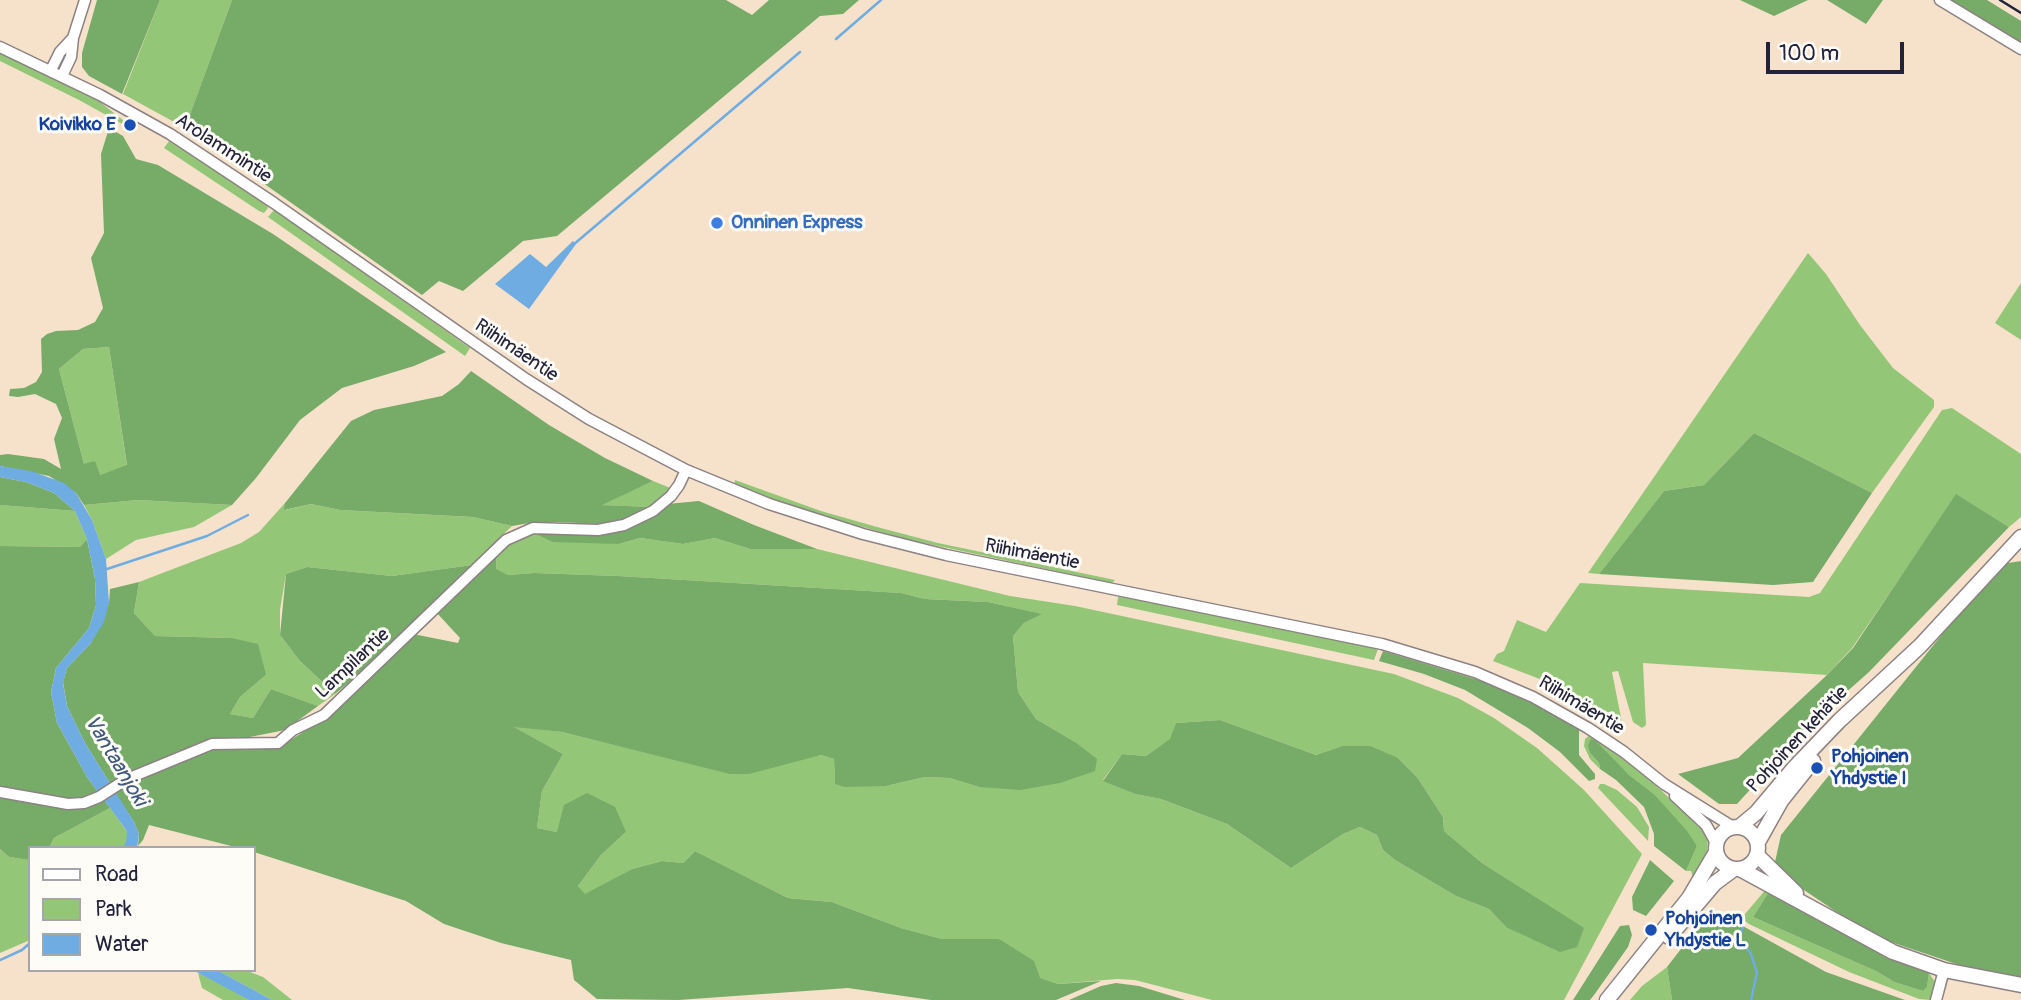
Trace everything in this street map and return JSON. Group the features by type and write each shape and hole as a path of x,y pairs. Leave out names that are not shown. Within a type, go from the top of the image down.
{"main road":[{"name":"Pohjoinen kehätie","path":"1736,827 1756,813 1839,721 1886,679 2021,537"},
{"name":"Pohjoinen kehätie","path":"1758,848 1777,808 1801,774 1886,679"},
{"path":"1607,1000 1689,898 1722,832 1736,827 1751,831 1758,848 1809,906"},
{"path":"1716,847 1724,865 1809,906 1892,952 1944,970 2021,985"},
{"path":"1616,1000 1716,883 1737,869 1751,864 1758,848"}],"street":[{"path":"62,75 71,58 73,38 85,0"},
{"path":"1940,0 2021,49"},
{"path":"51,70 60,52 73,38"},
{"name":"Arolammintie","path":"0,47 62,75 138,116 221,167 414,303"},
{"name":"Riihimäentie","path":"414,303 589,419 686,470 769,504 875,537 946,555 1382,645 1505,683 1560,711 1624,752 1664,784 1706,825 1716,847"},
{"name":"Lampilantie","path":"0,792 68,804 84,803 127,779 212,744 278,743 293,730 324,715 506,540 533,528 598,530 624,525 653,511 671,496 680,485 686,470"},
{"name":"Riihimäentie","path":"1664,784 1736,827"},
{"path":"1936,1000 1944,970"}],"green space":[{"path":"97,0 160,0 122,94 89,76 82,67 82,53"},
{"path":"160,0 232,0 185,128 123,94"},
{"path":"232,0 726,0 752,15 769,0 859,0 843,14 820,16 557,236 523,241 463,291 439,281 422,295 185,128"},
{"path":"1740,0 1808,0 1774,16"},
{"path":"1827,0 1883,0 1866,24"},
{"path":"1947,0 1987,0 2021,21 2021,45"},
{"path":"0,53 96,99 128,124 126,126 0,61"},
{"path":"109,128 123,136 136,159 158,165 273,234 446,352 414,366 342,388 300,420 232,505 138,500 84,505 76,493 49,476 0,466 0,455 8,454 44,459 61,469 54,439 62,418 56,404 35,394 9,396 10,389 24,388 36,382 42,372 41,339 56,331 78,330 95,322 103,308 91,258 104,233 101,154","holes":["109,347 127,465 100,475 95,461 84,464 59,369 83,349"]},
{"path":"169,141 266,204 268,208 264,213 259,211 164,148"},
{"path":"274,210 470,348 465,356 268,217"},
{"path":"1808,253 1893,368 1934,400 1934,407 1872,493 1754,433 1704,485 1664,491 1599,574 1588,573"},
{"path":"2021,283 2021,340 1995,323"},
{"path":"109,347 127,466 100,475 84,464 59,369 83,349"},
{"path":"471,371 549,425 605,458 653,481 602,505 651,507 624,521 598,524 530,523 512,526 473,517 340,510 311,504 284,510 285,503 351,421 374,410 442,396"},
{"path":"1952,408 2021,454 2021,517 2009,527 1957,495 1852,648 1827,675 1643,663 1646,725 1642,728 1633,722 1618,671 1612,672 1624,733 1563,688 1493,661 1497,654 1504,651 1517,620 1546,632 1580,583 1809,597 1820,593 1942,410"},
{"path":"1754,433 1872,493 1813,582 1773,585 1599,574 1664,491 1704,485"},
{"path":"0,477 26,482 54,493 75,511 0,505"},
{"path":"735,480 821,511 877,527 938,543 1115,580 1112,583 910,540 809,512 734,485"},
{"path":"653,481 673,489 651,507 600,505"},
{"path":"1956,494 2009,527 1869,672 1807,727 1737,804 1719,804 1678,774 1738,758 1827,675 1853,648"},
{"path":"138,500 232,505 194,527 136,540 106,559 84,505"},
{"path":"699,501 817,549 750,549 715,538 683,544 640,538 619,544 553,542 534,533 598,533 667,504"},
{"path":"285,503 285,510 311,504 340,510 473,517 512,526 472,565 392,576 307,567 286,574 280,610 280,635 299,660 335,694 318,706 271,689 253,718 230,714 240,697 266,675 231,638 155,636 134,613 139,582 241,543 259,532"},
{"path":"0,505 75,511 87,539 80,547 0,546"},
{"path":"534,533 619,544 640,538 683,544 715,538 750,549 817,549 1010,596 1075,606 1394,674 1458,698 1494,718 1537,748 1584,790 1642,854 1564,1000 1212,1000 1135,980 1058,984 1039,978 999,939 942,939 901,928 832,902 788,898 695,851 683,863 662,861 632,869 585,895 578,886 601,855 626,832 557,832 537,828 542,791 563,754 512,726 562,732 693,764 793,761 821,755 834,759 835,784 886,786 925,777 950,778 979,787 1075,742 1036,719 1018,692 1013,636 1024,623 1041,614 988,602 925,599 901,593 618,576 534,573 508,575 496,570 497,552 514,537","holes":["1220,720 1316,755 1342,746 1398,758 1417,777 1443,817 1444,831 1482,863 1584,929 1506,927 1489,909 1456,896 1395,860 1383,850 1377,835 1360,827 1343,834 1291,868 1227,824 1161,799 1135,794 1103,780 1122,754 1146,756 1171,739 1176,723"]},
{"path":"87,539 95,579 96,605 89,628 56,668 51,692 57,723 87,777 110,808 54,838 50,846 28,846 28,860 9,857 0,849 0,546 80,547"},
{"path":"497,552 496,569 508,575 534,573 618,576 901,593 925,599 988,602 1042,614 1024,623 1013,636 1018,692 1036,719 1075,742 1097,759 1095,771 1060,783 1020,790 979,787 950,778 925,777 886,786 845,787 835,784 834,759 821,755 749,774 730,774 562,732 514,727 563,754 542,791 537,828 557,832 564,805 587,793 615,807 626,832 601,855 578,886 585,894 632,869 662,861 683,863 695,851 788,898 832,902 901,928 942,939 999,939 1034,961 1040,978 1058,984 1101,981 1056,1000 931,1000 848,988 678,1000 597,999 574,980 571,960 501,943 444,924 406,901 256,853 256,846 231,846 149,825 138,846 139,834 134,822 114,791 128,781 212,747 277,745 291,740 332,713 413,634 458,643 460,638 436,612"},
{"path":"2021,561 2021,978 1971,969 1891,942 1847,919 1801,888 1775,862 1781,835 1952,622 2008,563"},
{"path":"472,565 382,654 335,694 299,660 280,635 286,574 307,567 392,576"},
{"path":"139,582 134,613 155,636 231,638 258,644 266,675 240,697 230,714 253,718 271,689 318,706 285,730 250,737 211,739 111,785 85,743 67,706 63,682 67,668 91,643 109,603 110,589"},
{"path":"1118,597 1378,649 1374,660 1117,605"},
{"path":"1383,651 1492,684 1579,728 1579,755 1595,774 1595,779 1589,781 1560,752 1528,728 1465,690 1379,661"},
{"path":"1220,720 1316,755 1342,746 1370,746 1398,758 1417,777 1443,817 1444,831 1482,863 1584,928 1577,947 1560,952 1506,927 1489,909 1456,896 1395,860 1383,850 1377,835 1360,827 1343,834 1291,868 1227,824 1103,781 1122,754 1146,756 1170,739 1176,723"},
{"path":"1590,735 1645,775 1704,831 1708,837 1707,853 1693,877 1691,871 1686,871 1697,846 1654,794 1628,774 1590,753 1599,763 1600,769 1590,759 1584,746 1585,739"},
{"path":"1591,739 1654,794 1687,831 1697,846 1686,871 1654,846 1654,834 1644,807 1616,780 1600,769 1599,763 1590,753 1588,745"},
{"path":"1600,784 1617,790 1637,807 1649,827 1648,841 1598,788"},
{"path":"110,808 127,831 124,846 50,846 54,838"},
{"path":"0,849 9,857 28,860 28,941 0,953"},
{"path":"1650,860 1674,881 1646,916 1633,910 1632,897"},
{"path":"1767,888 1770,890 1753,917 1878,972 1894,982 1923,991 1927,987 1929,973 1935,982 1931,1000 1919,999 1849,972 1749,924 1745,921 1745,914"},
{"path":"1770,890 1891,959 1929,973 1927,987 1923,991 1894,982 1878,972 1753,917"},
{"path":"1712,909 1826,972 1905,1000 1672,1000 1667,967"},
{"path":"1629,925 1632,935 1628,947 1594,995 1590,1000 1573,1000 1620,926"},
{"path":"1667,967 1672,1000 1630,1000 1642,986"},
{"path":"221,972 250,972 263,977 292,1000 272,1000"},
{"path":"198,973 249,1000 223,1000 202,988"},
{"path":"1116,983 1139,986 1185,1000 1069,1000 1101,986"}],"water":[{"path":"573,241 576,244 529,309 495,284 530,254 546,267"},
{"path":"0,466 31,471 64,483 76,493 92,520 106,559 109,603 104,622 91,643 67,668 63,683 67,706 85,743 134,822 139,834 137,846 124,846 127,831 87,777 57,723 51,692 56,668 89,628 96,605 95,579 87,539 75,511 54,493 26,482 0,477"},
{"path":"197,972 221,972 272,1000 249,1000"}],"waterway":[{"path":"836,39 881,0"},
{"path":"573,245 800,52"},
{"path":"104,570 207,536 248,515"},
{"path":"1743,928 1738,937 1751,954 1757,973 1751,1000"},
{"path":"0,960 28,945"}],"railway":[{"path":"2000,0 2021,13"}],"place":[{"name":"Koivikko E","path":"130,125"},
{"name":"Onninen Express","path":"717,223"},
{"name":"Pohjoinen Yhdystie I","path":"1817,768"},
{"name":"Pohjoinen Yhdystie L","path":"1651,930"}],"water label":[{"name":"Vantaanjoki","path":"115,761"}]}
